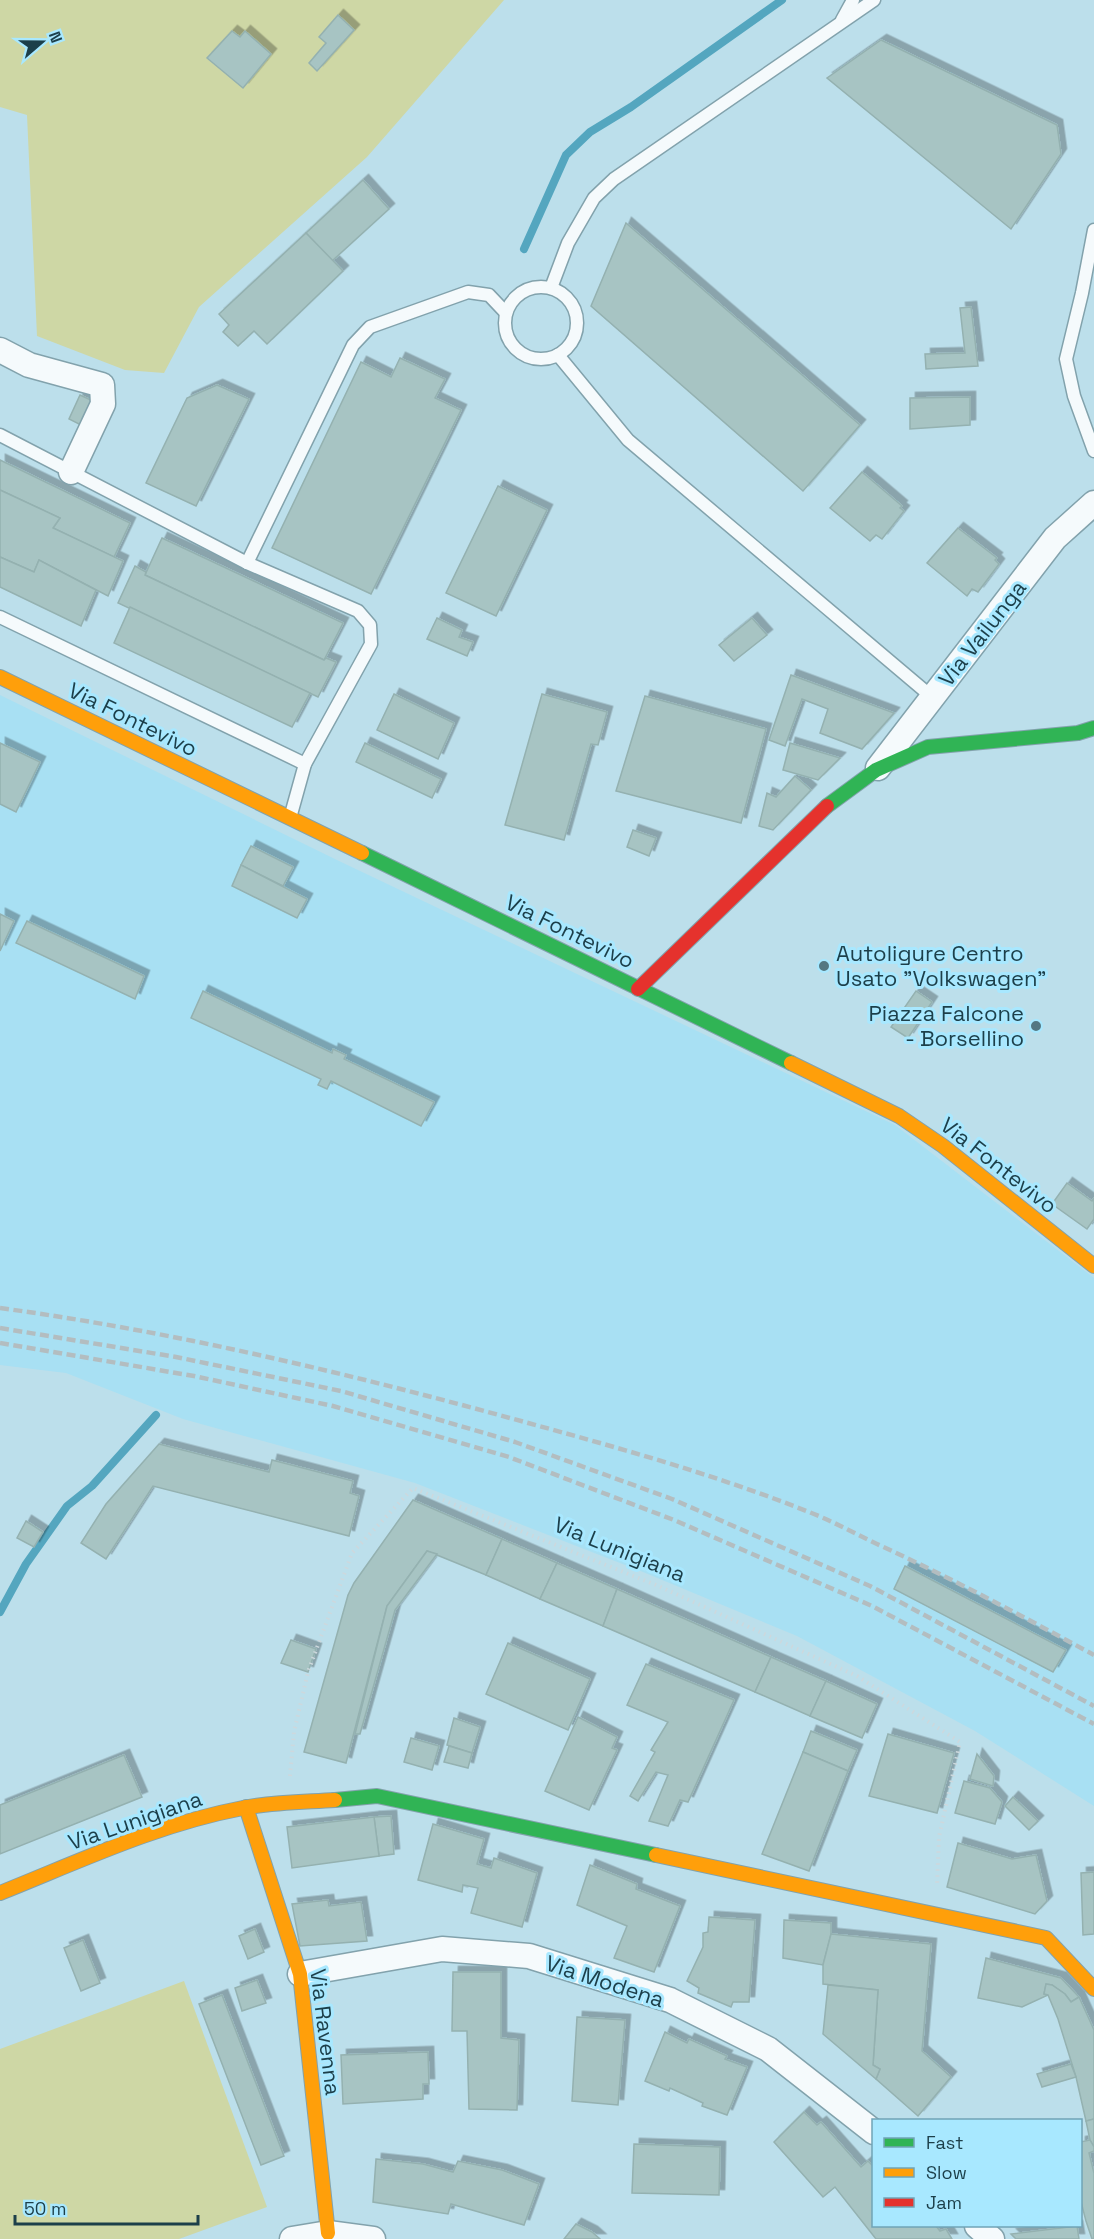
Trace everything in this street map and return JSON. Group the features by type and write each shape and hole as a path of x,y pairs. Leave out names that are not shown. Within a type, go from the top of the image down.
{"street":[{"path":"0,350 29,365 102,385 104,404 71,472"},
{"name":"Via Vailunga","path":"876,770 1055,538 1094,503"},
{"name":"Via Fontevivo","path":"0,677 899,1116 943,1146 1094,1266"},
{"name":"Via Vailunga","path":"638,989 834,799 876,770 928,747 1078,733 1094,728"},
{"name":"Via Lunigiana","path":"0,1893 150,1833 246,1807 377,1796 1046,1938 1094,1989"},
{"name":"Via Ravenna","path":"246,1807 300,1974 328,2233"},
{"name":"Via Modena","path":"300,1974 442,1949 530,1956 670,2000 768,2049 872,2131"},
{"path":"978,2227 992,2239"},
{"path":"292,2239 328,2233 373,2239"}],"lane":[{"path":"840,23 853,0"},
{"path":"551,288 568,243 594,198 614,179 874,0"},
{"path":"1094,230 1066,359 1074,396 1094,451"},
{"path":"538,286 551,288 562,294 573,305 577,320 576,333 569,346 558,355 542,359 530,358 517,350 509,340 505,326 506,313 513,299 523,291 538,286"},
{"path":"247,563 352,345 370,327 468,292 489,295 506,313"},
{"path":"558,355 628,440 932,697"},
{"path":"0,435 247,563 358,611 370,625 371,644 304,764 290,819"},
{"path":"0,617 304,764"}],"path":[{"name":"Via Lunigiana","path":"288,1803 296,1722 308,1672 352,1553 413,1488 656,1585 857,1676 960,1742 939,1837 936,1915"}],"shaded area":[{"path":"0,695 339,861 895,1125 1094,1278 1094,1806 975,1731 797,1636 643,1572 415,1483 183,1419 66,1373 0,1365"}],"green space":[{"path":"0,0 504,0 367,157 199,307 164,373 125,370 37,336 27,115 0,107"},
{"path":"184,1981 267,2207 179,2239 0,2239 0,2049"}],"building":[{"path":"338,15 354,30 317,71 309,63 326,43 319,37"},
{"path":"232,31 240,37 245,31 271,54 243,88 207,58"},
{"path":"881,40 1057,125 1061,154 1011,229 827,78"},
{"path":"363,180 389,209 332,261 306,233"},
{"path":"626,223 860,425 803,491 591,306"},
{"path":"306,233 343,271 267,344 254,331 238,346 223,332 229,325 219,314"},
{"path":"971,307 978,366 926,369 925,354 965,353 960,308"},
{"path":"400,358 445,379 435,398 461,410 371,594 272,548 361,362 391,377"},
{"path":"217,385 249,399 196,506 146,483 187,398"},
{"path":"80,395 93,401 81,425 69,419"},
{"path":"970,397 970,425 910,429 910,398"},
{"path":"0,460 130,523 114,557 53,528 60,518 0,490"},
{"path":"862,472 902,506 900,508 904,511 882,539 876,535 870,541 830,508"},
{"path":"498,486 547,510 496,616 446,593"},
{"path":"0,490 60,518 53,528 123,561 108,596 39,560 34,572 0,557"},
{"path":"958,528 997,558 995,560 999,564 978,592 972,589 967,596 927,563"},
{"path":"162,538 343,623 324,660 145,575"},
{"path":"0,557 34,572 39,560 96,590 81,626 0,587"},
{"path":"135,566 146,572 145,575 324,660 326,658 336,662 318,697 118,603"},
{"path":"130,607 310,693 292,727 114,643"},
{"path":"437,618 462,630 459,637 473,642 467,656 427,639"},
{"path":"752,618 767,635 734,661 719,645"},
{"path":"791,675 894,713 862,749 820,733 828,709 802,699 785,746 769,740"},
{"path":"394,694 454,723 438,759 377,730"},
{"path":"542,694 607,712 598,745 591,744 564,840 505,825"},
{"path":"645,696 766,729 741,823 616,791"},
{"path":"0,743 40,762 16,812 0,804"},
{"path":"365,743 441,779 432,798 356,762"},
{"path":"790,743 840,758 818,780 783,770"},
{"path":"795,776 811,790 773,830 759,826 767,793 776,797"},
{"path":"633,830 656,838 649,856 627,847"},
{"path":"251,846 293,867 283,886 241,865"},
{"path":"241,865 307,899 297,918 232,886"},
{"path":"0,914 14,921 0,951"},
{"path":"27,921 144,976 135,999 16,943"},
{"path":"203,991 332,1053 333,1049 346,1055 344,1059 434,1102 421,1126 331,1081 327,1089 318,1085 321,1079 191,1018"},
{"path":"916,991 932,1002 908,1038 891,1027"},
{"path":"1067,1183 1092,1201 1094,1198 1094,1219 1087,1229 1052,1204"},
{"path":"159,1444 269,1472 272,1460 353,1481 350,1493 359,1496 349,1536 153,1486 106,1559 81,1543 106,1504"},
{"path":"413,1500 502,1539 486,1575 427,1551 387,1606 346,1763 304,1752 348,1595 354,1583"},
{"path":"26,1521 43,1532 34,1547 17,1538"},
{"path":"502,1539 557,1563 540,1599 486,1575"},
{"path":"427,1551 437,1554 395,1610 360,1734 355,1734 387,1606"},
{"path":"557,1563 617,1589 603,1626 540,1599"},
{"path":"905,1566 1066,1650 1053,1672 894,1589"},
{"path":"617,1589 771,1657 755,1692 603,1626"},
{"path":"291,1640 316,1649 308,1672 281,1663"},
{"path":"508,1643 590,1679 568,1730 486,1694"},
{"path":"771,1657 826,1681 810,1716 755,1692"},
{"path":"646,1664 734,1700 688,1802 680,1800 668,1826 649,1821 668,1775 656,1772 638,1801 630,1796 655,1752 651,1750 668,1722 627,1705"},
{"path":"826,1681 877,1704 862,1738 810,1716"},
{"path":"578,1717 617,1737 612,1748 617,1750 589,1810 545,1791"},
{"path":"454,1718 480,1727 472,1753 447,1745"},
{"path":"811,1731 857,1750 848,1771 803,1752"},
{"path":"888,1734 954,1753 937,1813 869,1796"},
{"path":"411,1738 439,1746 432,1770 404,1762"},
{"path":"449,1746 472,1753 468,1768 444,1762"},
{"path":"803,1752 848,1771 809,1871 762,1854"},
{"path":"977,1754 994,1776 993,1786 970,1779"},
{"path":"124,1755 142,1797 0,1854 0,1805"},
{"path":"964,1781 990,1788 1002,1802 995,1824 955,1813"},
{"path":"1013,1797 1038,1821 1029,1830 1005,1806"},
{"path":"391,1816 394,1854 379,1856 374,1817"},
{"path":"374,1817 379,1856 292,1868 287,1827"},
{"path":"433,1824 484,1839 477,1864 491,1868 494,1858 537,1873 522,1927 471,1913 478,1888 463,1885 462,1892 418,1880"},
{"path":"958,1843 1012,1859 1036,1855 1047,1901 1035,1914 947,1887"},
{"path":"590,1865 637,1884 636,1889 680,1906 654,1972 614,1958 627,1926 577,1905"},
{"path":"1094,1872 1094,1934 1083,1935 1081,1873"},
{"path":"328,1900 329,1906 361,1902 367,1941 300,1946 292,1904"},
{"path":"709,1917 755,1920 749,2002 733,2002 731,2007 698,1993 699,1988 687,1981 703,1947 703,1933 708,1932"},
{"path":"784,1920 831,1923 831,1934 823,1965 783,1958"},
{"path":"255,1929 264,1952 248,1959 239,1936"},
{"path":"831,1934 931,1944 922,2051 951,2077 918,2116 876,2079 880,2069 873,2065 878,1990 823,1984 823,1965"},
{"path":"83,1940 100,1983 81,1991 64,1948"},
{"path":"986,1958 1061,1978 1079,1997 1071,2002 1065,1994 1052,1985 1046,1984 1044,1994 1048,1995 1022,2007 978,1998"},
{"path":"453,1972 501,1972 501,2038 519,2040 517,2110 469,2109 467,2031 452,2031"},
{"path":"257,1980 266,2003 242,2011 235,1988"},
{"path":"1046,1984 1052,1985 1065,1994 1071,2002 1079,1997 1094,2030 1094,2119 1086,2121 1076,2077 1058,2019 1048,1995 1044,1994"},
{"path":"828,1985 878,1990 873,2065 880,2069 876,2079 823,2034"},
{"path":"222,1995 284,2156 261,2165 199,2004"},
{"path":"577,2017 625,2020 618,2105 572,2101"},
{"path":"665,2032 687,2043 689,2039 727,2056 725,2059 747,2067 727,2115 702,2106 703,2103 670,2088 669,2091 645,2081"},
{"path":"428,2052 429,2084 423,2084 423,2099 343,2104 341,2055"},
{"path":"1071,2064 1076,2077 1042,2087 1037,2074"},
{"path":"804,2112 817,2125 821,2122 861,2167 868,2161 872,2165 872,2227 937,2227 940,2231 946,2229 952,2239 876,2239 835,2187 823,2197 774,2142"},
{"path":"1094,2119 1094,2147 1086,2121"},
{"path":"1090,2140 1094,2147 1094,2151 1089,2153 1094,2173 1094,2239 1092,2239 1082,2206 1082,2142"},
{"path":"634,2144 720,2147 719,2195 632,2193"},
{"path":"376,2159 423,2164 453,2172 458,2161 502,2170 539,2184 524,2225 451,2204 448,2214 373,2202"},
{"path":"576,2224 592,2232 600,2239 564,2239"},
{"path":"1077,2227 1079,2239 1016,2239 1011,2234"}],"waterway":[{"path":"524,249 566,155 590,132 631,107 782,0"},
{"path":"0,1612 26,1564 67,1506 92,1486 156,1415"}],"railway":[{"path":"0,1308 126,1328 313,1367 499,1415 697,1472 776,1499 830,1521 959,1584 1094,1655"},
{"path":"0,1328 176,1357 341,1391 515,1442 672,1499 870,1586 1094,1706"},
{"path":"0,1343 194,1376 333,1406 509,1457 674,1520 872,1606 1094,1724"}],"traffic: fast":[{"path":"827,806 876,770 928,747 1078,733 1094,728"},
{"path":"362,853 791,1063"},
{"path":"335,1800 377,1796 656,1855"}],"traffic: slow":[{"path":"0,677 362,853"},
{"path":"791,1063 899,1116 943,1146 1094,1266"},
{"path":"0,1893 120,1844 211,1815 277,1803 335,1800"},
{"path":"246,1807 300,1974 328,2233"},
{"path":"656,1855 1046,1938 1094,1989"}],"traffic: jam":[{"path":"638,989 827,806"}],"place":[{"name":"Autoligure Centro Usato \"Volkswagen\"","path":"824,966"},
{"name":"Piazza Falcone - Borsellino","path":"1036,1026"}]}
